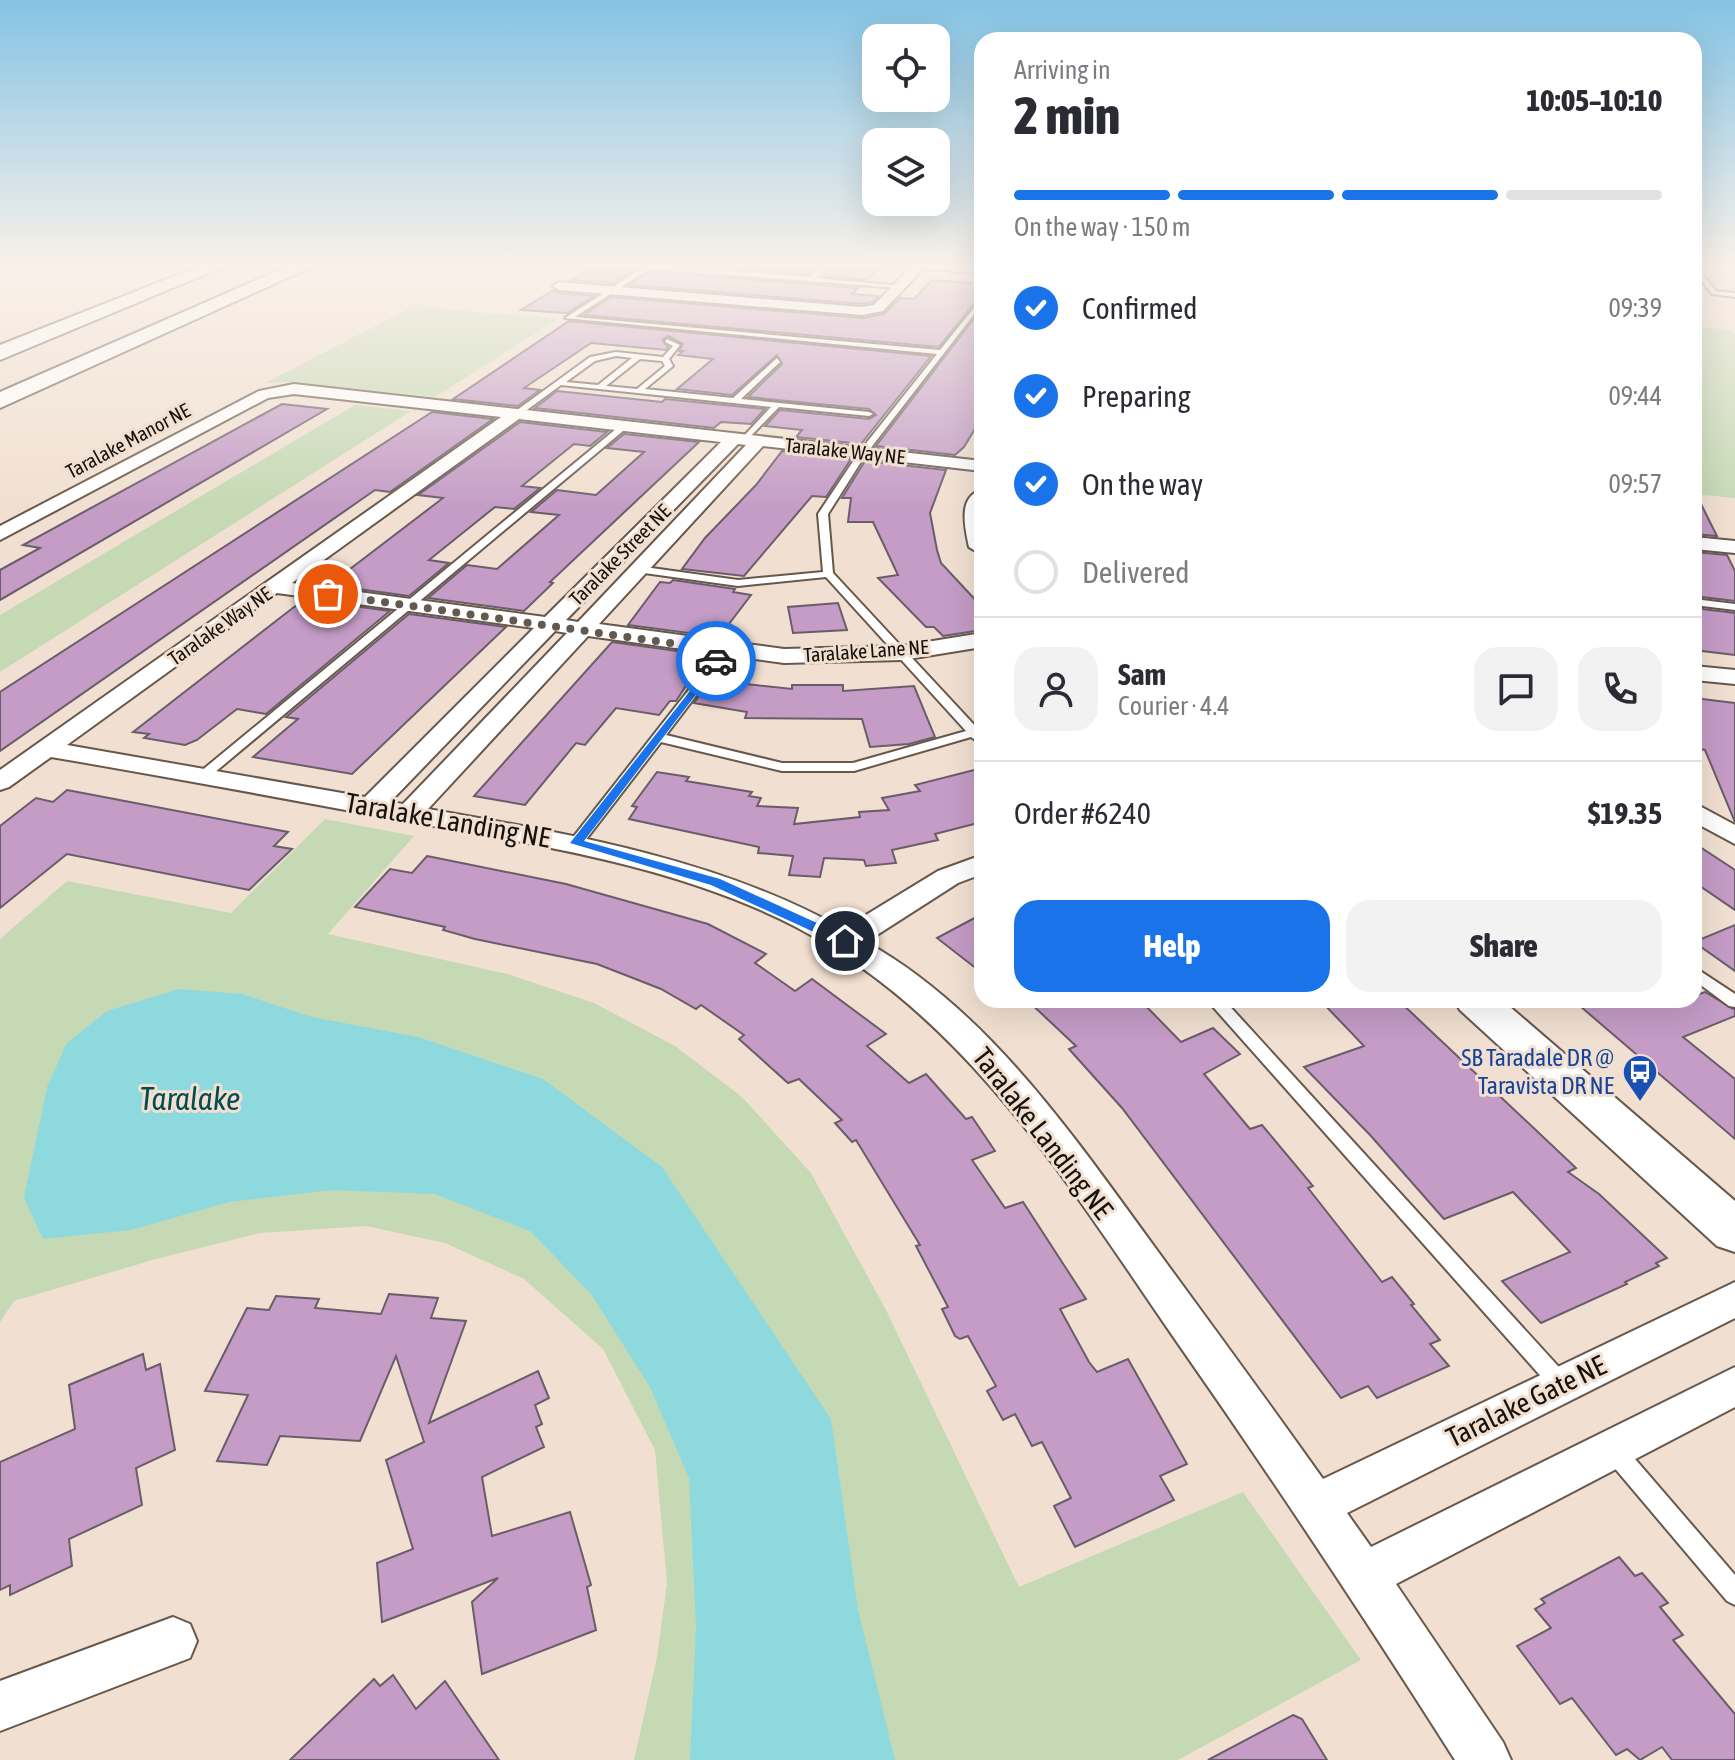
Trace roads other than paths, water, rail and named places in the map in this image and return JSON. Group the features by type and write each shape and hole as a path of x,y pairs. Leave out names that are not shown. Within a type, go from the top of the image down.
{"highway":[{"path":"0,401 124,346"}],"street":[{"name":"Taralake Way NE","path":"279,391 294,389 974,465"},
{"name":"Taralake Manor NE","path":"0,534 264,394 279,391"},
{"name":"Taralake Way NE","path":"0,782 517,413"},
{"name":"Taralake Street NE","path":"409,814 637,569 745,441"},
{"name":"Taralake Street NE","path":"371,806 550,625 745,441"},
{"path":"1702,544 1735,547"},
{"name":"Taralake Lane NE","path":"275,587 725,651 847,657 902,653 974,641"},
{"path":"1702,674 1735,677"},
{"name":"Taralake Landing NE","path":"46,749 576,843 716,882 845,941 971,1041 1034,1111 1317,1505 1485,1760"},
{"path":"1702,816 1735,836"},
{"path":"845,941 948,877 974,867"},
{"path":"1484,1008 1735,1231"},
{"name":"Taralake Gate NE","path":"1317,1505 1735,1299"},
{"path":"1365,1575 1735,1386"},
{"path":"0,1706 173,1641"}],"lane":[{"path":"665,359 676,346"},
{"path":"877,346 941,352"},
{"path":"946,346 863,453 823,514 828,574 974,732"},
{"path":"600,387 639,356"},
{"path":"517,413 599,357 665,359"},
{"path":"639,391 669,366 665,359"},
{"path":"734,401 777,360"},
{"path":"558,383 869,414"},
{"path":"745,441 777,405"},
{"path":"204,775 625,426"},
{"path":"637,569 738,583 828,574"},
{"path":"1702,603 1735,607"},
{"path":"576,843 725,651"},
{"path":"657,737 782,767 854,767 974,737"},
{"path":"1702,978 1735,1002"},
{"path":"1222,1008 1560,1383"},
{"path":"1612,1448 1735,1593"}],"water":[{"name":"Taralake","path":"179,989 242,994 312,1017 418,1037 543,1079 662,1167 831,1419 858,1610 895,1760 690,1760 696,1627 689,1478 650,1387 591,1294 530,1231 435,1194 332,1190 229,1202 131,1230 43,1239 24,1198 47,1087 67,1043 107,1011"}],"place":[{"name":"SB Taradale DR @ Taravista DR NE","path":"1640,1103"}]}
